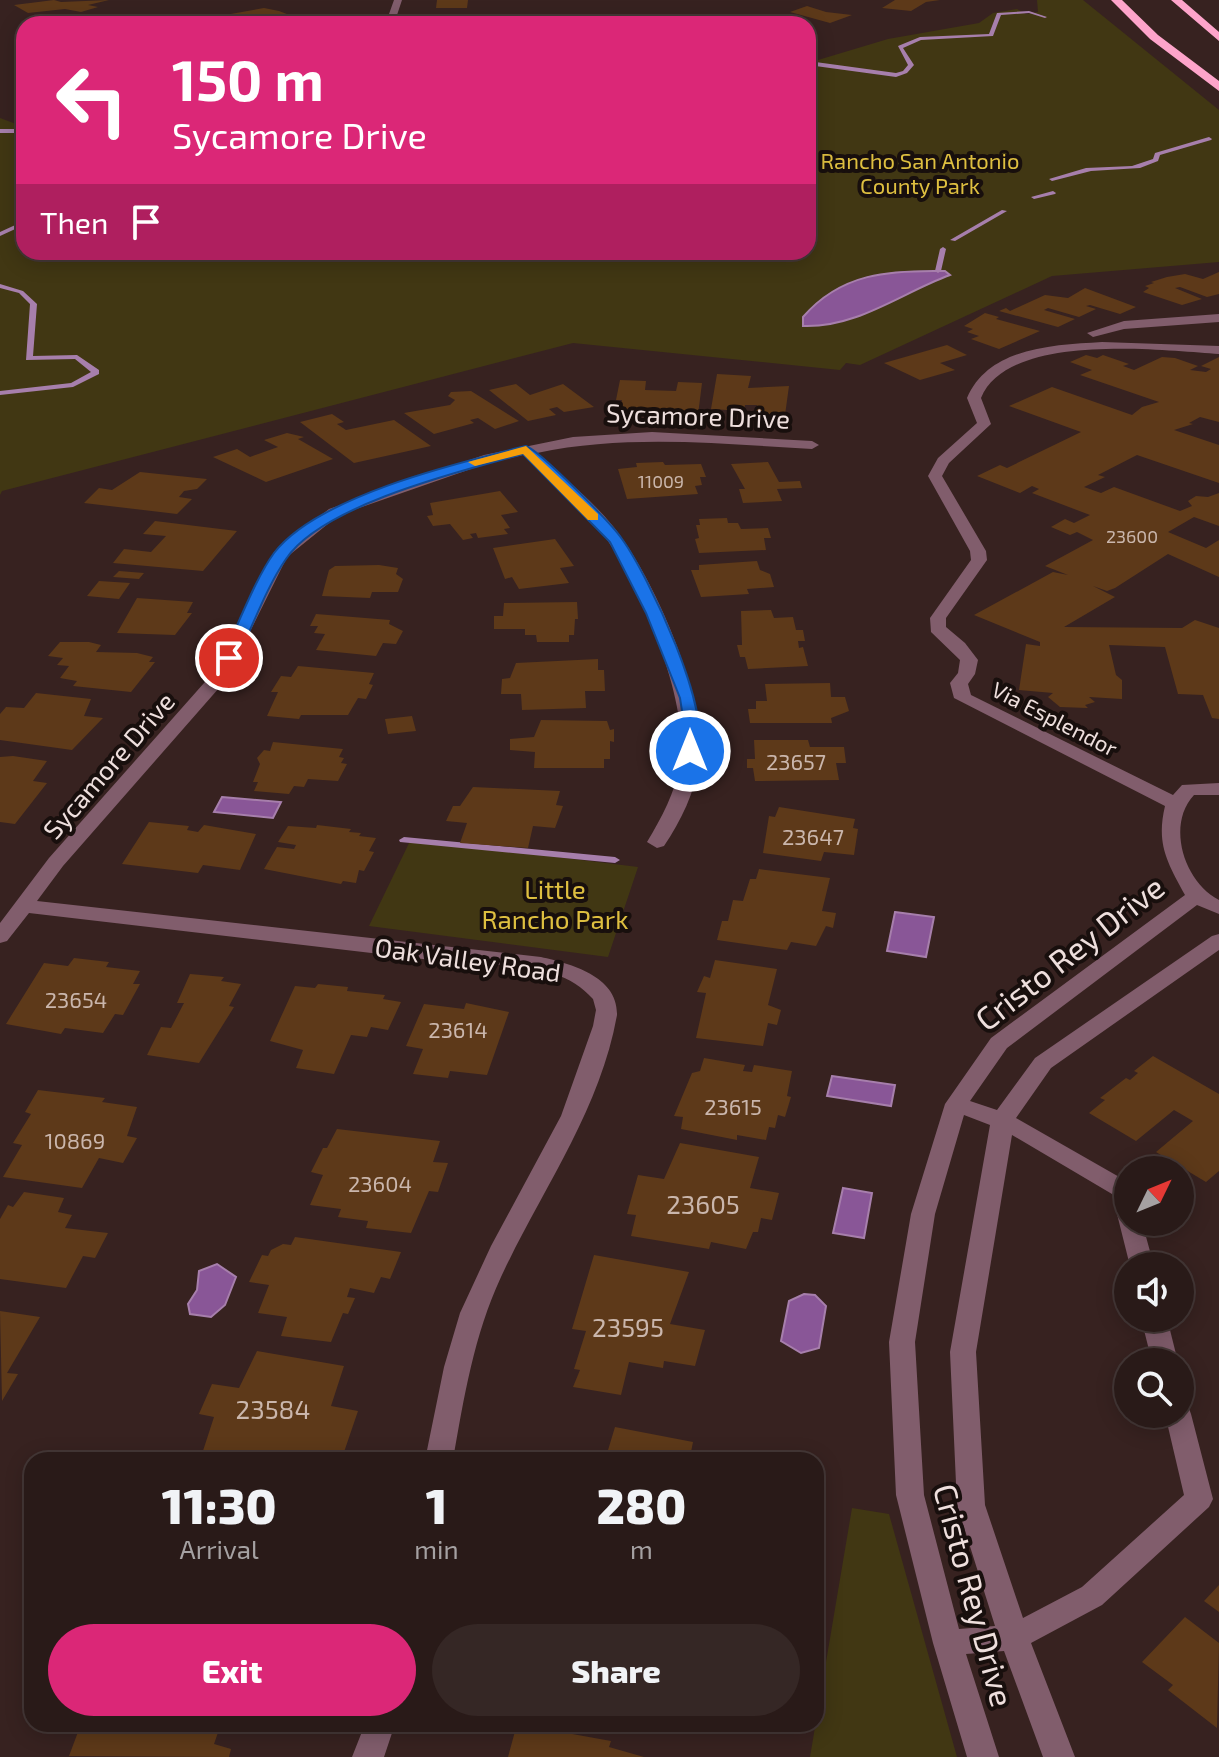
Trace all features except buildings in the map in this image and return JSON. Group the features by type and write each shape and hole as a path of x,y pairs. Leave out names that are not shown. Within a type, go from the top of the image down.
{"highway":[{"path":"1116,0 1154,37 1219,87"},
{"path":"1176,0 1219,38"}],"street":[{"path":"1093,333 1126,323 1171,324 1219,318"},
{"path":"1171,324 1175,349"},
{"name":"Via Esplendor","path":"1175,804 963,698 959,683 969,674 971,665 966,653 937,628 938,618 979,560 978,551 935,476 943,461 984,424 974,398 980,383 999,367 1079,348 1219,350"},
{"name":"Sycamore Drive","path":"0,937 22,906 164,737 220,676 280,555 296,539 348,506 443,472 526,450 629,435 812,445"},
{"path":"526,450 616,540 653,613 688,698 692,724 688,777 679,809 657,842"},
{"path":"1175,804 1189,789 1219,789"},
{"name":"Cristo Rey Drive","path":"1175,804 1169,831 1174,853 1196,896 1219,908"},
{"name":"Cristo Rey Drive","path":"983,1757 948,1643 910,1495 902,1342 923,1214 956,1104 999,1043 1196,896"},
{"name":"Oak Valley Road","path":"22,906 262,931 482,961 531,963 572,973 595,987 606,1001 591,1074 553,1161 473,1312 457,1365 441,1452"},
{"name":"Cristo Rey Drive","path":"1059,1757 1014,1637 971,1505 963,1352 1003,1119 1043,1063 1219,940"},
{"path":"956,1104 1003,1119 1039,1136 1114,1184"},
{"path":"948,1643 1014,1637 1092,1596 1199,1499 1181,1428"},
{"path":"368,1757 377,1732"}],"green space":[{"name":"Rancho San Antonio County Park","path":"1037,0 1083,0 1219,110 1219,262 1052,276 860,365 846,363 840,370 573,343 2,491 0,495 0,118 16,124 16,260 816,260 816,61 888,39 979,23 993,13 1017,9 1026,14 1038,12"},
{"name":"Little Rancho Park","path":"411,839 638,867 608,957 369,926"},
{"path":"852,1508 889,1514 957,1757 810,1757 814,1732 824,1732 824,1674"}],"shaded area":[{"path":"945,271 950,275 860,315 823,325 803,326 803,317 818,302 850,283 885,274"},
{"path":"222,797 281,802 273,818 214,812"},
{"path":"895,912 934,917 926,957 887,951"},
{"path":"832,1076 895,1085 891,1106 827,1096"},
{"path":"843,1188 872,1193 864,1238 833,1233"},
{"path":"217,1264 236,1277 225,1305 211,1317 190,1314 188,1304 197,1290 199,1271"},
{"path":"804,1294 815,1295 826,1306 819,1348 801,1353 781,1341 789,1301"}],"waterway":[{"path":"816,64 896,75 905,72 911,65 900,47 920,39 991,35 999,14 1029,12 1045,17"},
{"path":"0,131 16,131"},
{"path":"1052,179 1091,169 1148,164 1156,160 1157,154 1209,139"},
{"path":"1034,197 1053,193"},
{"path":"953,240 1004,211"},
{"path":"0,234 16,227"},
{"path":"938,271 943,249"},
{"path":"0,286 21,292 34,304 29,358 77,357 96,372 73,385 0,393"},
{"path":"404,840 615,860"}],"slow traffic":[{"path":"475,462 526,450 593,517"}],"route":[{"path":"229,658 280,555 296,539 334,512 443,472 526,450 616,540 653,613 688,698 692,724 690,751"}]}
